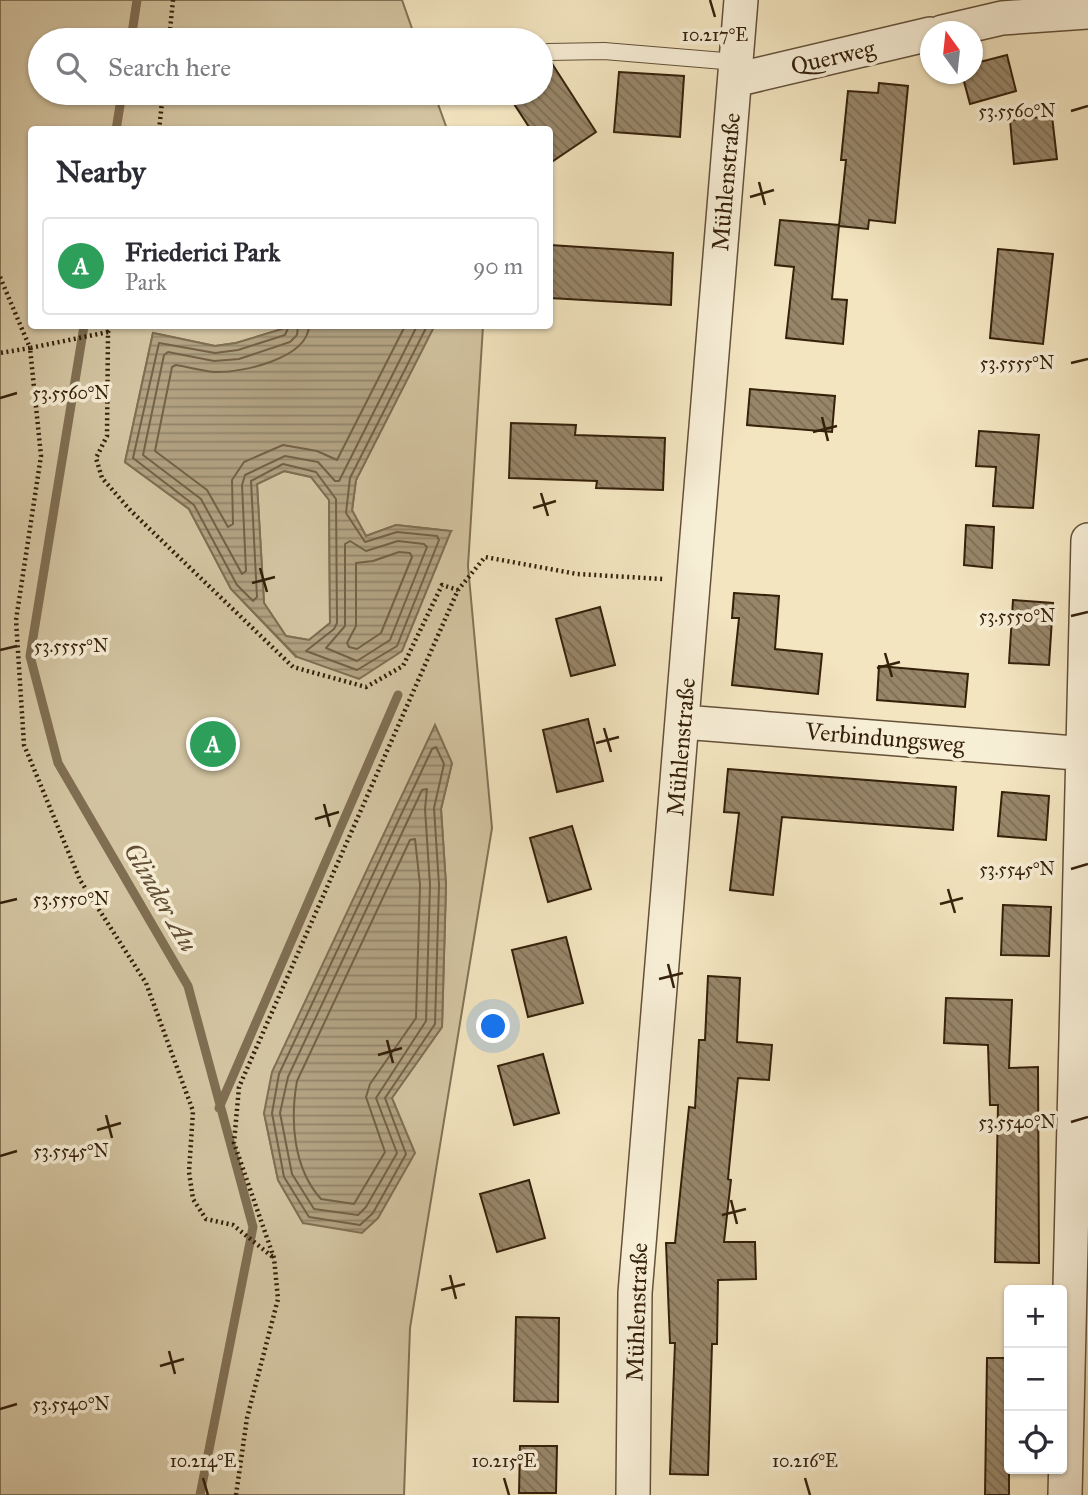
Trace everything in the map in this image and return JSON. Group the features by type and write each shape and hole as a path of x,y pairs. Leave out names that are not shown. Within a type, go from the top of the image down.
{"street":[{"name":"Mühlenstraße","path":"633,1495 635,1293 741,0"},
{"path":"983,22 1002,18 1088,12"},
{"name":"Querweg","path":"735,71 920,36"},
{"path":"1065,1495 1086,754 1088,540"},
{"name":"Verbindungsweg","path":"683,722 1086,754"}],"lane":[{"path":"553,52 604,51 735,71"}],"path":[{"path":"170,28 173,0"},
{"path":"159,126 162,105"},
{"path":"0,277 30,348 41,456 16,620 24,745 80,880 146,983 193,1111 189,1172 192,1199 206,1219 233,1225 274,1258"},
{"path":"0,353 62,342 108,332 110,329"},
{"path":"108,332 107,436 96,458 102,478 149,530 293,667 366,687 403,666 442,585 458,590"},
{"path":"236,1495 247,1418 278,1299 274,1258 234,1143 239,1087 458,590 485,557 577,573 657,577 694,590"}],"shaded area":[{"path":"0,0 402,0 412,28 28,28 28,105 438,105 446,126 28,126 28,329 282,329 236,343 215,346 153,333 125,462 189,509 231,589 296,657 451,531 396,525 366,536 352,511 356,480 432,329 483,329 468,566 492,828 410,1328 404,1495 0,1495","holes":["452,763 441,809 446,885 442,1027 303,1223 278,1180 264,1113"]},
{"path":"284,471 311,477 329,500 330,623 309,640 286,636 264,603 257,484"}],"water":[{"path":"282,329 433,329 356,480 352,510 366,536 396,525 451,531 402,651 359,679 297,657 231,589 189,509 125,462 153,333 215,346 236,343","holes":["284,471 311,477 329,500 330,623 309,640 286,636 264,603 257,484"]},
{"path":"435,725 452,763 441,809 446,885 442,1027 392,1098 415,1153 378,1218 362,1233 303,1223 278,1180 264,1113 272,1072"}],"building":[{"path":"1007,55 1016,91 970,104 965,84 983,84 983,61"},
{"path":"553,65 596,132 553,161 553,126 528,126 515,105 553,105"},
{"path":"619,72 684,76 680,137 614,132"},
{"path":"879,83 908,86 895,223 869,220 868,229 839,226 846,160 841,160 848,91 878,93"},
{"path":"1052,116 1057,159 1014,164 1010,120"},
{"path":"780,220 839,225 832,299 847,300 843,344 786,338 794,267 775,265"},
{"path":"553,245 673,253 671,305 553,298"},
{"path":"998,249 1053,254 1043,344 990,338"},
{"path":"750,389 835,396 832,432 747,425"},
{"path":"511,423 576,425 575,435 665,438 663,490 596,488 597,481 509,478"},
{"path":"979,431 1039,435 1033,508 993,506 996,467 976,466"},
{"path":"966,525 994,527 992,568 964,565"},
{"path":"734,593 779,596 775,649 822,654 818,694 732,685 739,618 732,618"},
{"path":"1013,600 1053,603 1049,665 1009,663"},
{"path":"600,607 615,665 571,676 556,619"},
{"path":"879,666 968,674 965,707 877,700"},
{"path":"588,719 603,781 557,792 543,730"},
{"path":"728,769 956,787 953,830 782,817 773,895 730,890 739,813 724,812"},
{"path":"1002,792 1049,796 1046,840 998,836"},
{"path":"572,826 591,889 548,902 530,838"},
{"path":"1003,905 1051,907 1049,956 1001,955"},
{"path":"566,937 583,1003 528,1017 512,950"},
{"path":"708,976 740,978 737,1042 772,1045 769,1080 738,1078 728,1179 731,1180 724,1242 755,1242 756,1279 718,1280 717,1344 712,1344 708,1475 670,1474 675,1343 670,1343 666,1243 675,1243 689,1107 695,1108 699,1040 705,1040"},
{"path":"946,998 1012,1000 1009,1068 1038,1067 1039,1263 995,1262 998,1105 990,1105 988,1045 944,1043"},
{"path":"543,1054 559,1113 514,1125 498,1066"},
{"path":"529,1180 545,1238 497,1252 480,1194"},
{"path":"516,1317 559,1318 558,1402 514,1401"},
{"path":"987,1358 1004,1358 1004,1474 1009,1474 1009,1495 985,1495"},
{"path":"520,1446 557,1446 556,1493 519,1493"}],"waterway":[{"name":"Glinder Au","path":"133,28 137,0"},
{"name":"Glinder Au","path":"117,126 120,105"},
{"name":"Glinder Au","path":"84,329 30,656 58,763 188,986 253,1227 200,1495"},
{"path":"219,1108 398,695"}],"place":[{"name":"Friederici Park","path":"213,744"}]}
